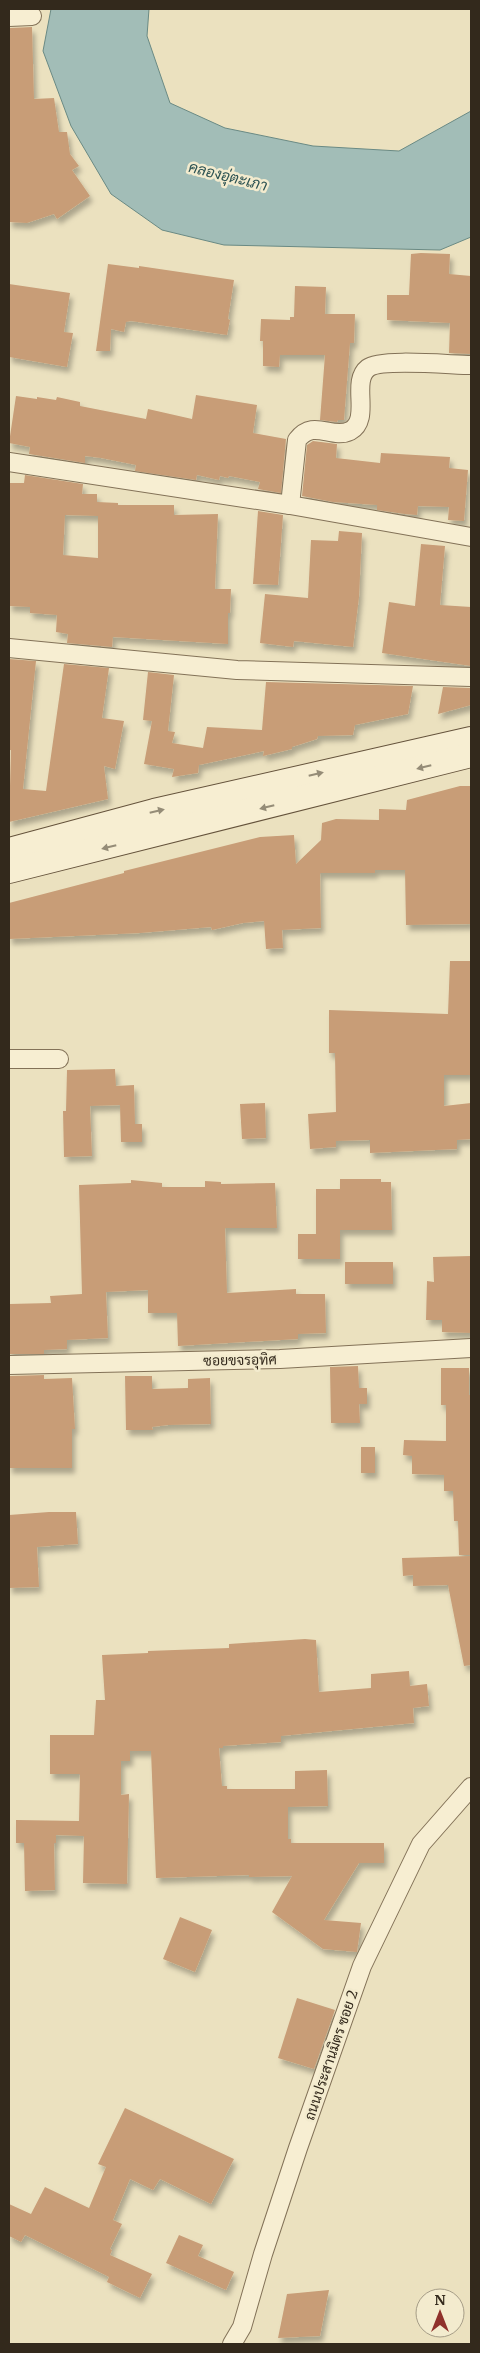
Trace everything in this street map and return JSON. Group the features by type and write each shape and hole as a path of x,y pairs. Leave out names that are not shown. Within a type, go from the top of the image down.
{"main road":[{"path":"9,850 154,812 471,739"},
{"path":"9,872 471,755"}],"street":[{"path":"9,17 32,16"},
{"path":"290,505 297,440 303,432 310,429 341,432 349,431 354,427 359,420 361,377 367,369 382,363 471,365"},
{"path":"9,462 290,505 471,537"},
{"path":"9,648 238,670 471,676"},
{"path":"9,1059 59,1059"},
{"name":"ซอยขจรอุทิศ","path":"9,1365 280,1359 471,1348"},
{"name":"ถนนประสานมิตร ซอย 2","path":"232,2344 242,2328 263,2254 298,2148 362,1966 421,1844 471,1787"}],"water":[{"name":"คลองอุ่ตะเภา","path":"51,9 149,9 147,36 170,103 225,128 313,146 399,151 471,111 471,237 440,250 224,245 162,230 111,194 71,126 43,51"}],"building":[{"path":"32,27 34,99 54,98 59,132 67,132 70,154 79,166 72,170 90,196 57,219 54,214 27,223 9,222 9,28"},
{"path":"411,254 450,254 449,274 471,276 471,354 449,353 450,323 387,320 387,295 409,295"},
{"path":"108,264 139,268 139,266 234,280 227,335 131,321 126,322 124,332 111,329 110,351 96,351"},
{"path":"9,284 70,293 64,332 73,333 67,367 9,357"},
{"path":"295,286 326,287 325,314 355,314 354,343 350,343 344,420 338,420 337,422 320,420 325,355 280,355 279,367 263,366 263,341 260,341 261,319 290,320 290,317 294,317"},
{"path":"196,395 257,405 253,433 286,439 281,493 258,489 260,482 229,476 228,478 220,476 219,480 197,475 196,480 135,471 136,465 101,458 85,456 85,463 29,454 30,447 9,443 16,396 56,400 57,397 80,402 80,406 146,419 148,409 192,419"},
{"path":"313,441 337,444 336,458 380,463 381,453 450,457 449,468 468,470 464,521 448,520 449,507 418,506 417,515 377,510 377,505 333,502 302,496 307,445"},
{"path":"25,475 83,484 82,494 97,494 97,502 118,503 118,505 174,505 174,515 218,514 215,589 231,589 230,613 228,613 228,644 113,637 112,647 67,643 68,634 56,632 57,615 30,613 30,607 9,606 9,483 24,483","holes":["65,515 98,516 98,558 63,555"]},
{"path":"258,511 283,515 278,585 253,584"},
{"path":"339,531 362,533 359,597 353,647 294,641 293,647 260,643 265,594 308,598 311,540 338,541"},
{"path":"421,544 445,546 440,605 471,607 471,666 382,653 389,602 415,606"},
{"path":"9,659 36,661 23,789 46,791 64,664 109,668 102,718 124,721 115,769 104,766 108,799 9,822 11,750 9,750"},
{"path":"148,672 174,675 168,731 175,732 172,743 203,748 207,727 262,730 266,682 413,686 408,714 355,725 353,735 318,736 317,739 292,747 292,749 263,756 264,751 199,765 198,773 172,777 174,769 144,764 152,721 143,720"},
{"path":"443,687 471,688 471,705 438,714"},
{"path":"460,786 471,786 471,924 406,925 405,870 375,870 375,873 320,873 321,928 282,930 283,948 266,949 264,921 243,923 212,930 211,927 140,933 9,939 9,903 124,873 124,871 260,837 294,835 296,864 321,840 322,823 336,819 379,820 379,809 406,810 407,800"},
{"path":"450,961 471,961 471,1075 444,1075 444,1106 471,1103 471,1139 457,1140 457,1149 370,1153 370,1140 336,1141 336,1147 310,1149 308,1114 336,1112 335,1053 329,1053 329,1010 448,1014"},
{"path":"115,1069 116,1086 134,1085 135,1124 142,1124 142,1142 121,1142 120,1105 90,1106 92,1156 64,1157 63,1111 66,1111 67,1070"},
{"path":"265,1103 266,1138 242,1139 240,1104"},
{"path":"340,1179 381,1179 381,1182 391,1182 392,1230 340,1230 340,1259 298,1259 298,1234 316,1234 316,1189 340,1189"},
{"path":"131,1180 162,1183 162,1187 205,1187 205,1181 221,1182 221,1184 275,1183 277,1228 225,1228 227,1293 296,1289 296,1294 325,1294 326,1333 298,1334 298,1339 178,1346 177,1313 148,1313 148,1290 106,1292 108,1338 67,1340 67,1349 44,1350 44,1354 9,1354 9,1304 51,1303 50,1296 82,1294 79,1185 131,1183"},
{"path":"471,1256 471,1333 442,1332 442,1320 426,1320 427,1281 434,1282 433,1257"},
{"path":"345,1262 393,1262 393,1284 345,1284"},
{"path":"358,1366 359,1388 367,1388 367,1404 359,1404 360,1423 331,1423 330,1367"},
{"path":"441,1368 469,1368 469,1395 471,1395 471,1555 459,1555 458,1521 454,1521 453,1491 444,1491 444,1475 412,1474 412,1456 403,1455 404,1440 446,1441 446,1405 441,1405"},
{"path":"44,1375 44,1379 72,1378 75,1429 72,1429 72,1468 9,1468 9,1376"},
{"path":"125,1376 152,1376 152,1389 188,1388 188,1379 210,1378 211,1424 168,1425 152,1427 153,1430 126,1430"},
{"path":"361,1447 375,1447 375,1473 361,1473"},
{"path":"76,1512 78,1544 37,1547 39,1587 9,1588 9,1515"},
{"path":"471,1556 471,1665 464,1666 448,1585 413,1586 413,1575 403,1576 402,1558"},
{"path":"305,1639 316,1640 319,1692 371,1688 371,1674 409,1671 410,1686 427,1684 429,1706 413,1708 414,1723 281,1736 281,1742 223,1746 223,1748 219,1748 222,1786 227,1786 227,1789 295,1789 295,1771 327,1770 328,1806 288,1807 288,1839 291,1839 291,1843 384,1843 384,1863 359,1863 324,1920 361,1923 357,1952 323,1949 272,1912 292,1876 249,1877 249,1875 156,1878 151,1751 130,1751 130,1761 121,1761 121,1795 129,1794 127,1884 83,1883 84,1836 56,1835 56,1843 54,1843 55,1890 25,1891 24,1843 16,1843 16,1820 79,1821 80,1774 50,1774 50,1735 94,1735 96,1700 105,1700 102,1655 229,1648 229,1644"},
{"path":"180,1917 212,1930 195,1972 163,1959"},
{"path":"297,1998 335,2010 314,2069 278,2058"},
{"path":"125,2108 234,2159 211,2204 160,2179 153,2190 130,2179 113,2220 122,2224 110,2249 112,2250 110,2255 152,2274 140,2298 107,2282 109,2277 25,2235 21,2242 9,2236 9,2204 31,2214 45,2187 89,2208 106,2167 98,2164"},
{"path":"179,2235 203,2245 198,2256 234,2272 226,2290 166,2263"},
{"path":"329,2290 320,2336 278,2338 287,2294"}]}
